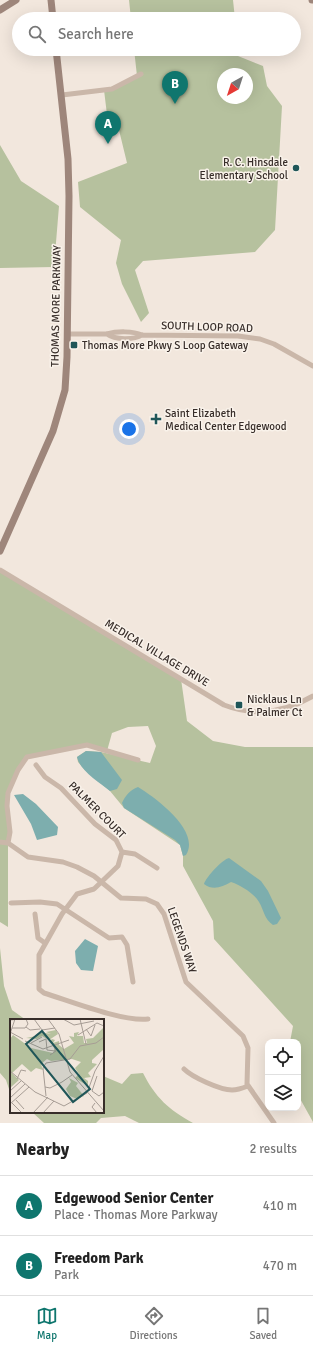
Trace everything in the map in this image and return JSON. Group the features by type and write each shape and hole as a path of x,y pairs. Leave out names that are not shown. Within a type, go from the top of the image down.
{"street":[{"path":"0,10 16,0"},
{"path":"51,0 52,12"},
{"name":"THOMAS MORE PARKWAY","path":"0,551 42,459 59,414 65,390 69,196 68,159 57,56"},
{"path":"62,94 112,89 141,74"},
{"name":"SOUTH LOOP ROAD","path":"67,334 107,334 112,332 130,332 142,335 238,336 260,339 274,344 313,366"},
{"name":"MEDICAL VILLAGE DRIVE","path":"0,570 224,705 240,711 262,712 282,709 313,696"},
{"path":"8,843 10,832 7,806 8,794 18,770 27,757 87,745 138,760"},
{"name":"PALMER COURT","path":"36,765 45,777 61,788 95,824 116,840 122,852 118,866 94,890 77,894 65,909 38,958 39,989 41,992 84,1006 132,1019 148,1019"},
{"name":"LEGENDS WAY","path":"0,842 8,843 28,857 68,863 84,870 121,898 150,900 161,908 186,982 243,1036 247,1042 246,1078 248,1086"},
{"path":"122,852 135,854 157,868"},
{"path":"11,903 52,903 62,906 109,938 122,937 125,939 133,982"},
{"path":"36,914 38,938 45,943"},
{"path":"184,1069 191,1076 226,1090 237,1090 248,1086 252,1093 258,1098 274,1123"}],"green space":[{"path":"129,0 233,0 234,12 130,12"},
{"path":"135,56 238,56 263,66 267,86 282,106 275,230 255,252 143,261 135,270 149,313 141,322 122,284 116,263 121,240 80,207 78,182 127,163 119,130 109,131 104,90 137,76"},
{"path":"0,145 21,181 59,206 54,267 0,268"},
{"path":"0,570 181,679 187,721 213,741 245,747 313,747 313,1122 301,1100 301,1039 291,1039 293,1026 214,939 213,921 183,866 183,856 180,845 124,808 110,791 78,762 77,757 86,751 101,752 150,763 156,746 148,726 128,727 112,733 107,751 87,745 27,757 8,793 8,927 0,922"},
{"path":"0,948 4,986 12,1010 25,1019 10,1019 10,1092 6,1080 0,1073"},
{"path":"143,1073 152,1089 170,1108 193,1123 139,1123 125,1116 101,1118 96,1123 44,1123 33,1113 104,1113 104,1076 122,1084 131,1074"}],"water":[{"path":"86,751 101,752 122,780 117,789 110,791 86,772 77,757"},
{"path":"138,787 165,807 182,826 187,836 189,846 186,855 183,856 180,845 175,840 124,808 122,803 125,798 130,792"},
{"path":"23,794 36,804 58,827 57,835 37,840 31,824 14,795"},
{"path":"229,858 261,881 268,891 281,918 277,924 273,925 270,923 257,899 242,887 231,882 221,887 214,888 204,884 215,869"},
{"path":"85,939 98,946 93,971 81,970 76,963 75,951"}],"place":[{"name":"Freedom Park","path":"175,104"},
{"name":"Edgewood Senior Center","path":"108,144"},
{"name":"R. C. Hinsdale Elementary School","path":"296,168"},
{"name":"Thomas More Pkwy S Loop Gateway","path":"74,345"},
{"name":"Saint Elizabeth Medical Center Edgewood","path":"156,419"},
{"name":"Nicklaus Ln & Palmer Ct","path":"239,705"}]}
